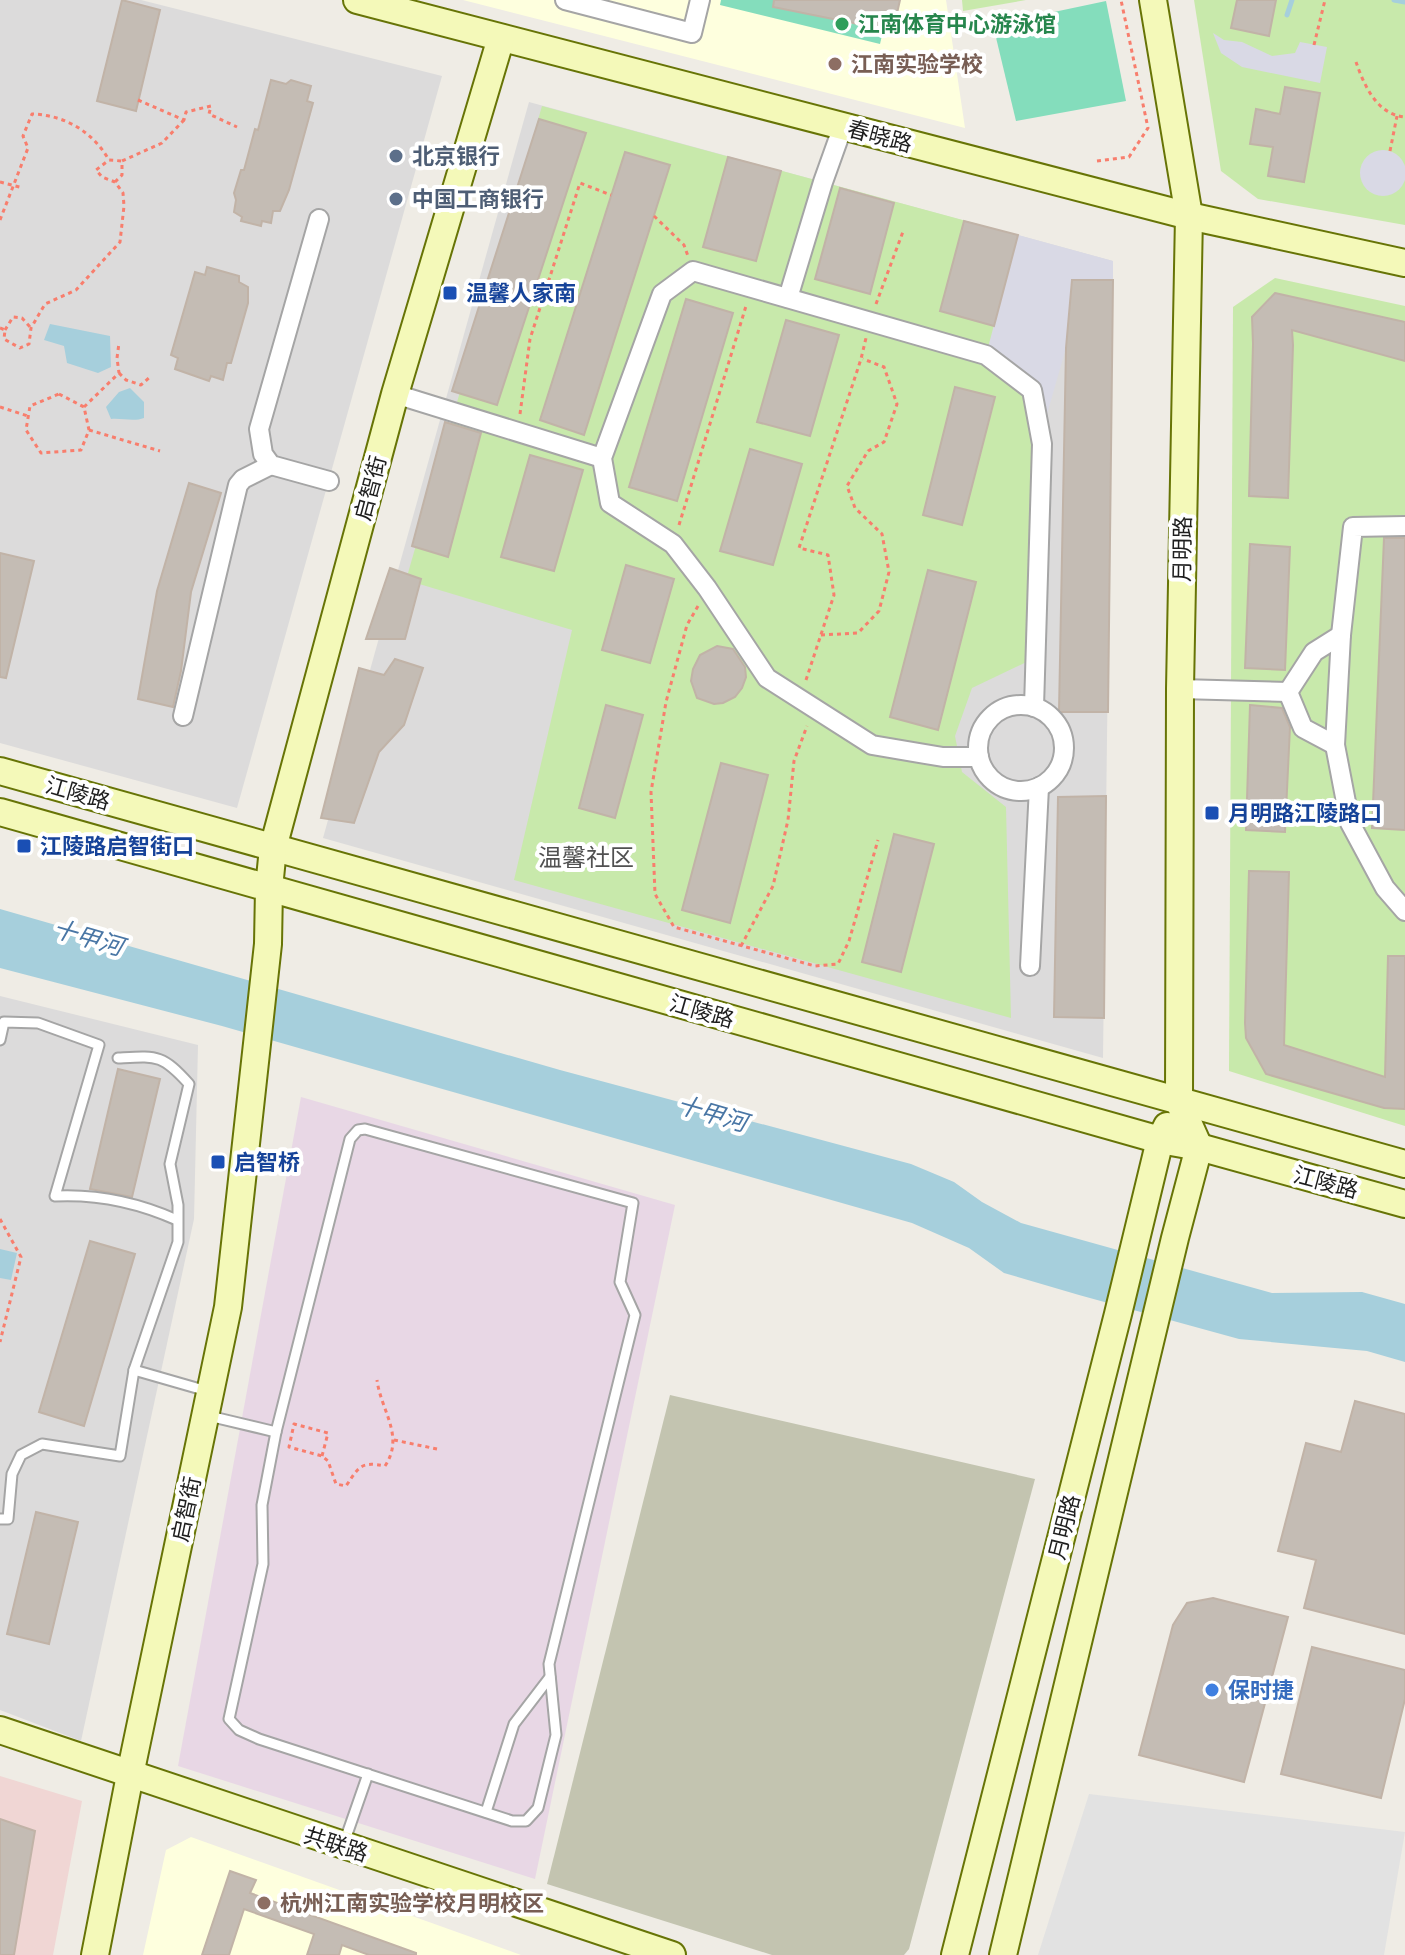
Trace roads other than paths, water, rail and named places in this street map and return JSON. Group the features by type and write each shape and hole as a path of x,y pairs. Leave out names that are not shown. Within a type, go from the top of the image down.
{"street":[{"name":"春晓路","path":"357,0 1189,216 1405,263"},
{"path":"565,0 692,33 700,0"},
{"name":"月明路","path":"1003,1955 1199,1147 1179,1102 1180,689 1189,216 1153,0"},
{"name":"启智街","path":"95,1955 228,1307 268,944 273,848 395,394 501,38"},
{"path":"788,298 843,126"},
{"path":"319,219 259,429 263,454 271,465 329,481"},
{"path":"979,757 943,757 872,745 767,678 707,588 673,544 610,503 602,458 662,294 693,271 986,355 1032,390 1042,444 1034,707"},
{"path":"395,394 602,458"},
{"path":"183,716 238,485 243,479 271,465"},
{"path":"1405,526 1353,527 1341,635 1335,745 1350,823 1385,888 1405,911"},
{"path":"1288,692 1314,652 1341,635"},
{"path":"1180,689 1288,692"},
{"path":"1288,692 1303,728 1335,745"},
{"path":"1021,705 1034,707 1047,714 1056,724 1062,738 1063,752 1051,778 1039,787 1014,791 1002,787 983,770 978,745 981,732 997,712 1021,705"},
{"name":"江陵路","path":"0,771 1405,1164"},
{"path":"1030,966 1039,787"},
{"name":"江陵路","path":"0,812 1160,1140 1199,1147 1405,1204"},
{"name":"月明路","path":"955,1955 1160,1140 1179,1102"},
{"name":"共联路","path":"0,1730 672,1955"}],"lane":[{"path":"0,1040 4,1022 38,1023 99,1045 55,1196 102,1198 154,1210 177,1220"},
{"path":"0,1519 8,1519 12,1474 21,1455 42,1444 120,1456 134,1370 178,1242 178,1205 170,1164 189,1084 175,1068 160,1058 118,1058"},
{"path":"365,1129 633,1203 620,1282 635,1315 549,1664 556,1735 538,1808 526,1821 512,1821 259,1739 239,1730 229,1719 263,1564 262,1505 276,1432 350,1139 358,1130 365,1129"},
{"path":"134,1370 276,1432"},
{"path":"486,1812 514,1724 550,1677"},
{"path":"343,1846 368,1774"}],"water":[{"path":"50,324 110,336 111,367 98,373 67,363 64,346 44,340"},
{"path":"130,388 144,402 144,418 111,419 106,407 119,392"},
{"name":"十甲河","path":"0,909 560,1070 911,1164 954,1182 982,1202 1021,1223 1272,1293 1362,1292 1405,1304 1405,1362 1367,1351 1239,1339 1079,1295 1004,1273 969,1248 912,1223 222,1026 0,968"},
{"path":"0,1249 17,1253 11,1280 0,1278"}],"waterway":[{"path":"1287,15 1292,0"},
{"path":"1394,0 1405,2"}],"place":[{"name":"江南体育中心游泳馆","path":"842,24"},
{"name":"江南实验学校","path":"835,64"},
{"name":"北京银行","path":"396,156"},
{"name":"中国工商银行","path":"396,199"},
{"name":"温馨人家南","path":"450,293"},
{"name":"月明路江陵路口","path":"1212,813"},
{"name":"江陵路启智街口","path":"24,846"},
{"name":"启智桥","path":"218,1162"},
{"name":"保时捷","path":"1212,1690"},
{"name":"杭州江南实验学校月明校区","path":"264,1903"}],"district":[{"name":"温馨社区","path":"586,858"}]}
